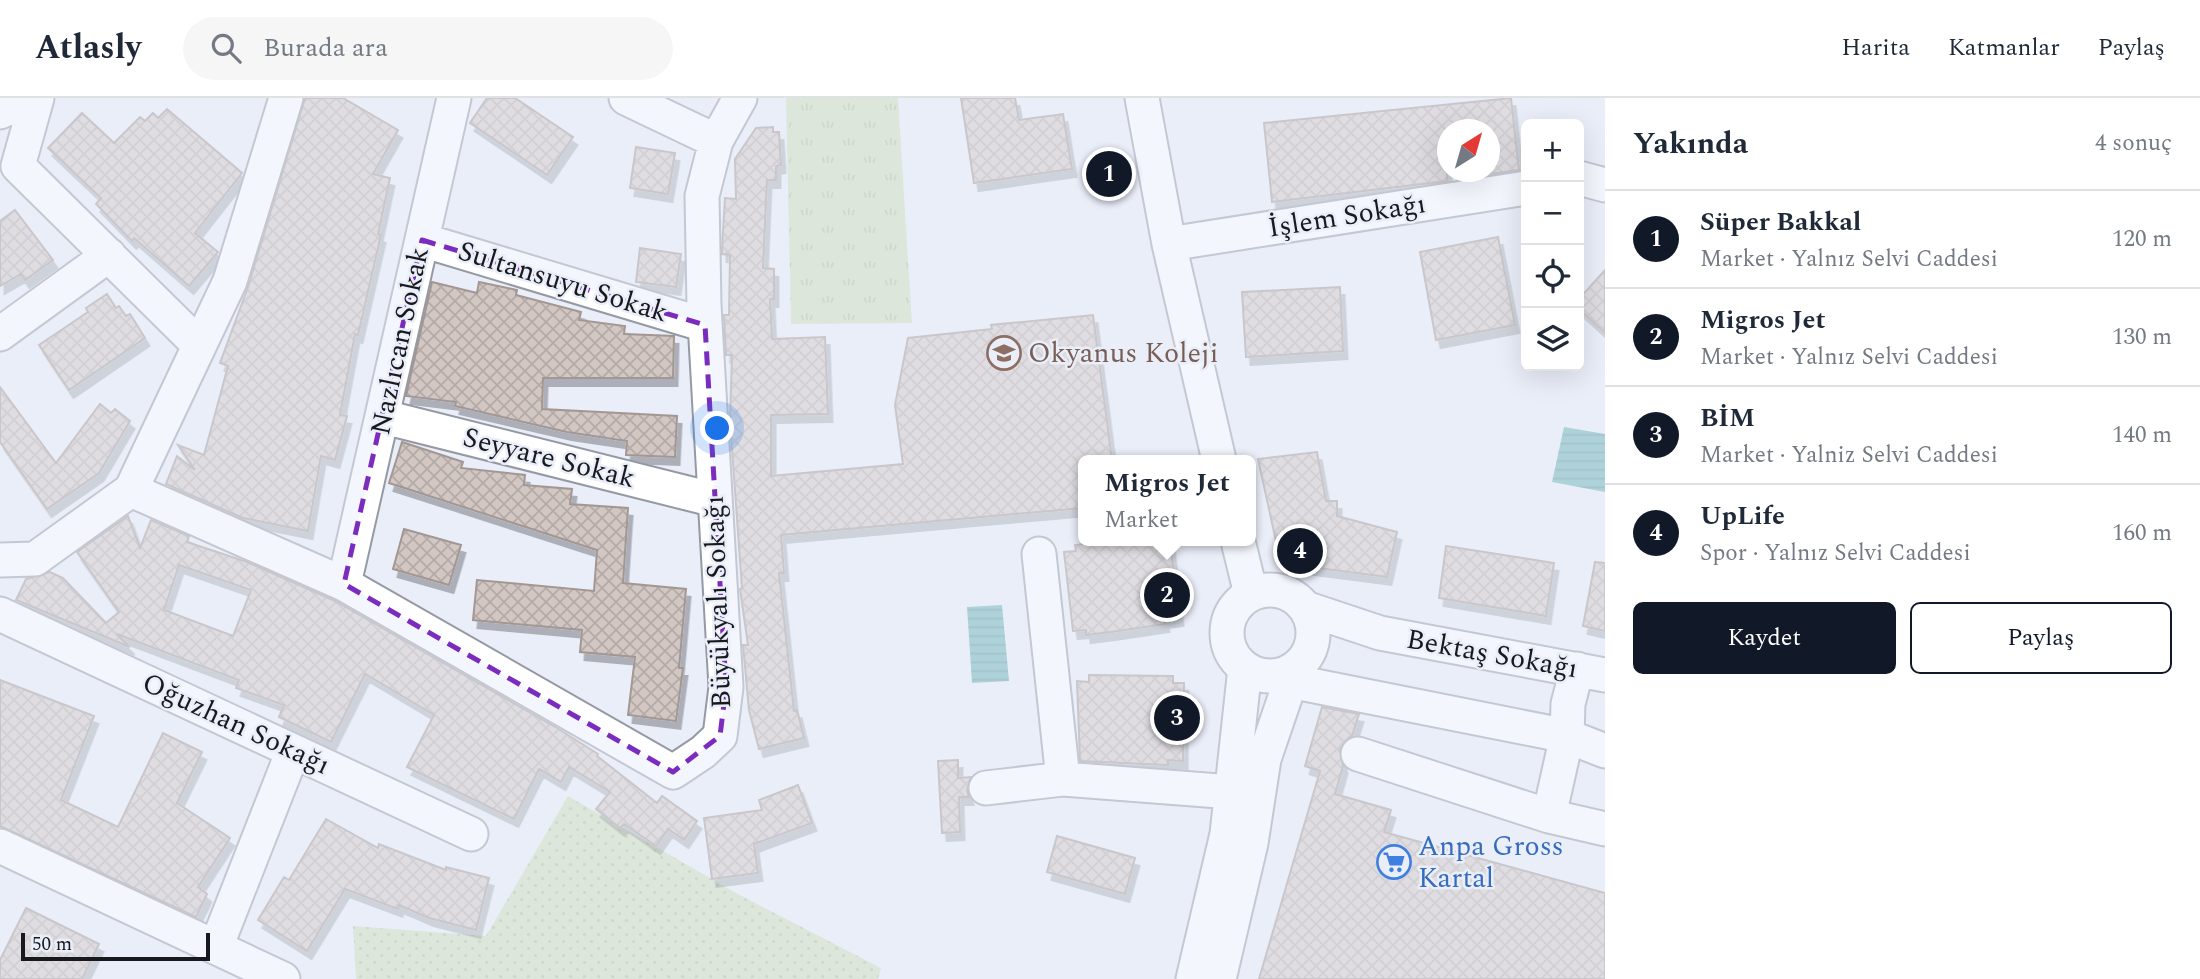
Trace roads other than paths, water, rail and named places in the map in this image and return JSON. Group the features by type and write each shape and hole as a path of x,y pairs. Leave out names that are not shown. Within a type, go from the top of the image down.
{"street":[{"path":"0,112 31,98"},
{"path":"37,98 18,166 199,345"},
{"path":"0,560 35,559 131,490 230,281 286,98"},
{"name":"Nazlıcan Sokak","path":"344,584 384,417 454,98"},
{"path":"626,98 716,141"},
{"name":"Büyükyalı Sokağı","path":"131,490 344,584 673,772 704,752 720,737 726,687 705,325 702,196 716,141 740,98"},
{"path":"1142,98 1169,244 1218,455"},
{"path":"1584,179 1605,185"},
{"name":"İşlem Sokağı","path":"1169,244 1521,189"},
{"name":"Sultansuyu Sokak","path":"422,240 705,325"},
{"path":"0,334 109,255"},
{"name":"Seyyare Sokak","path":"384,417 715,500"},
{"path":"1239,546 1251,594"},
{"path":"1039,554 1063,779"},
{"path":"1219,979 1251,843 1264,759 1299,665 1311,621 1305,608 1294,597 1280,591 1265,590 1251,594 1239,603 1231,615 1227,630 1228,644 1245,668 1270,676 1299,665 1380,633"},
{"path":"1305,608 1380,633"},
{"name":"Oğuzhan Sokağı","path":"0,614 471,834"},
{"name":"Bektaş Sokağı","path":"1380,633 1591,672"},
{"path":"1299,665 1567,736 1605,751"},
{"path":"1193,979 1217,885 1232,792 1245,668"},
{"path":"1549,816 1567,736 1568,704 1591,672"},
{"path":"216,947 293,751"},
{"path":"1358,754 1549,816 1605,829"},
{"path":"986,788 1063,779 1232,792"},
{"path":"0,846 283,979"}],"water":[{"path":"1564,427 1605,434 1605,492 1552,482"},
{"path":"1002,605 1009,681 972,683 967,607"}],"place":[{"name":"Süper Bakkal","path":"1109,174"},
{"name":"Okyanus Koleji","path":"1004,353"},
{"name":"UpLife","path":"1300,551"},
{"name":"Migros Jet","path":"1167,595"},
{"name":"BİM","path":"1177,718"},
{"name":"Anpa Gross Kartal","path":"1394,862"}]}
